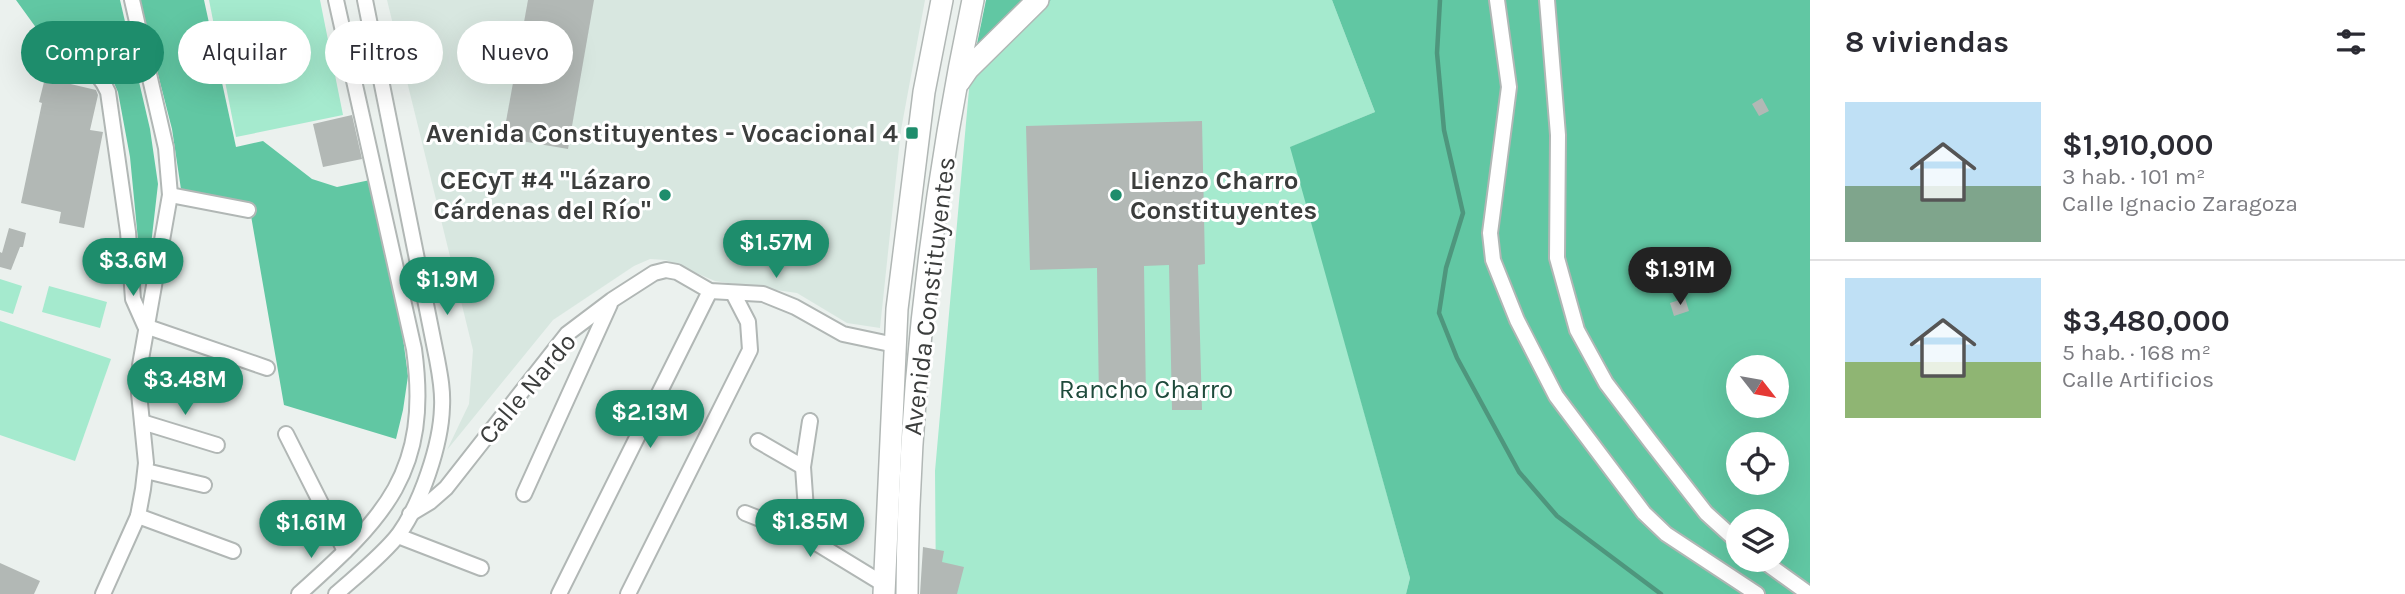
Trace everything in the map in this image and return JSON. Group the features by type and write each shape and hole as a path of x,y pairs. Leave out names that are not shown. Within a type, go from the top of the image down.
{"highway":[{"name":"Avenida Constituyentes","path":"890,591 895,345 924,92 942,0"},
{"name":"Avenida Constituyentes","path":"907,594 909,476 918,355 954,90 973,0"},
{"path":"954,90 968,69 1038,0"},
{"path":"890,591 907,546"}],"street":[{"path":"103,594 138,516 146,471 140,365 170,195 166,148 132,0"},
{"path":"299,594 345,551 396,491 413,442 418,411 414,349 336,0"},
{"path":"336,594 398,536 410,514 438,439 442,408 442,383 365,0"},
{"path":"1497,0 1509,87 1490,233 1493,260 1517,320 1556,396 1644,513 1666,534 1757,594"},
{"path":"1547,0 1558,135 1557,258 1577,330 1606,383 1706,513 1726,531"},
{"path":"105,84 128,232 133,299 145,326 267,368"},
{"path":"375,172 399,166"},
{"path":"170,195 248,210"},
{"name":"Calle Nardo","path":"410,514 446,488 567,334 611,300 654,273 666,270 677,272 710,291"},
{"path":"559,594 710,291 763,294 844,334 895,345"},
{"path":"628,594 750,349 748,322 733,293"},
{"path":"524,494 611,300"},
{"path":"142,422 217,445"},
{"path":"808,538 803,467 810,422"},
{"path":"286,434 345,551"},
{"path":"758,441 803,467"},
{"path":"146,471 204,485"},
{"path":"745,513 808,538 890,591"},
{"path":"138,516 233,551"},
{"path":"398,536 481,568"},
{"path":"1779,572 1810,594"}],"shaded area":[{"name":"CECyT #4 \"Lázaro Cárdenas del Río\"","path":"387,0 925,0 901,130 880,328 847,323 797,293 715,281 666,260 650,259 634,266 553,320 447,450 469,404 473,350 408,84 443,84 443,21 392,21"}],"green space":[{"path":"16,0 120,0 125,21 31,21"},
{"path":"139,0 204,0 209,21 178,21 178,84 222,84 236,147 263,141 312,179 337,187 370,180 403,338 408,376 396,439 284,405 250,210 182,196 172,129 160,84 164,84 164,21 144,21"},
{"path":"209,0 320,0 325,25 325,84 337,84 343,115 236,137 226,84 311,84 311,21 213,21"},
{"path":"986,0 1051,0 970,78"},
{"name":"Rancho Charro","path":"1051,0 1332,0 1375,112 1291,147 1410,578 1406,594 936,594 935,471 970,78"},
{"path":"1332,0 1810,0 1810,594 1406,594 1410,578 1290,147 1375,112"},
{"path":"114,84 140,84 150,129 158,184 147,280 142,281 130,157"},
{"path":"0,279 22,286 13,314 0,310"},
{"path":"49,286 107,302 100,328 42,312"},
{"path":"0,321 111,359 75,461 0,435"}],"building":[{"path":"528,0 594,0 568,149 503,138 513,84 573,84 573,21 524,21"},
{"path":"44,84 70,84 96,90 98,95 90,130 103,132 84,228 59,223 61,212 21,203 42,103 39,102"},
{"path":"1762,98 1769,111 1759,116 1752,104"},
{"path":"352,115 362,159 323,167 313,124"},
{"name":"Lienzo Charro Constituyentes","path":"1202,121 1205,264 1198,265 1202,410 1172,410 1169,265 1144,266 1146,399 1099,400 1097,268 1030,270 1026,126"},
{"path":"9,228 26,233 23,247 20,247 11,270 0,267 0,252 2,253"},
{"path":"1685,298 1689,311 1674,316 1670,303"},
{"path":"923,547 944,551 942,562 964,567 957,594 920,594"},
{"path":"0,563 40,581 34,594 0,594"}],"waterway":[{"path":"1440,0 1437,53 1444,130 1463,213 1446,268 1439,313 1457,358 1519,472 1557,516 1661,594"}],"place":[{"name":"Avenida Constituyentes - Vocacional 4","path":"912,133"},
{"name":"CECyT #4 \"Lázaro Cárdenas del Río\"","path":"665,195"},
{"name":"Lienzo Charro Constituyentes","path":"1116,195"}]}
